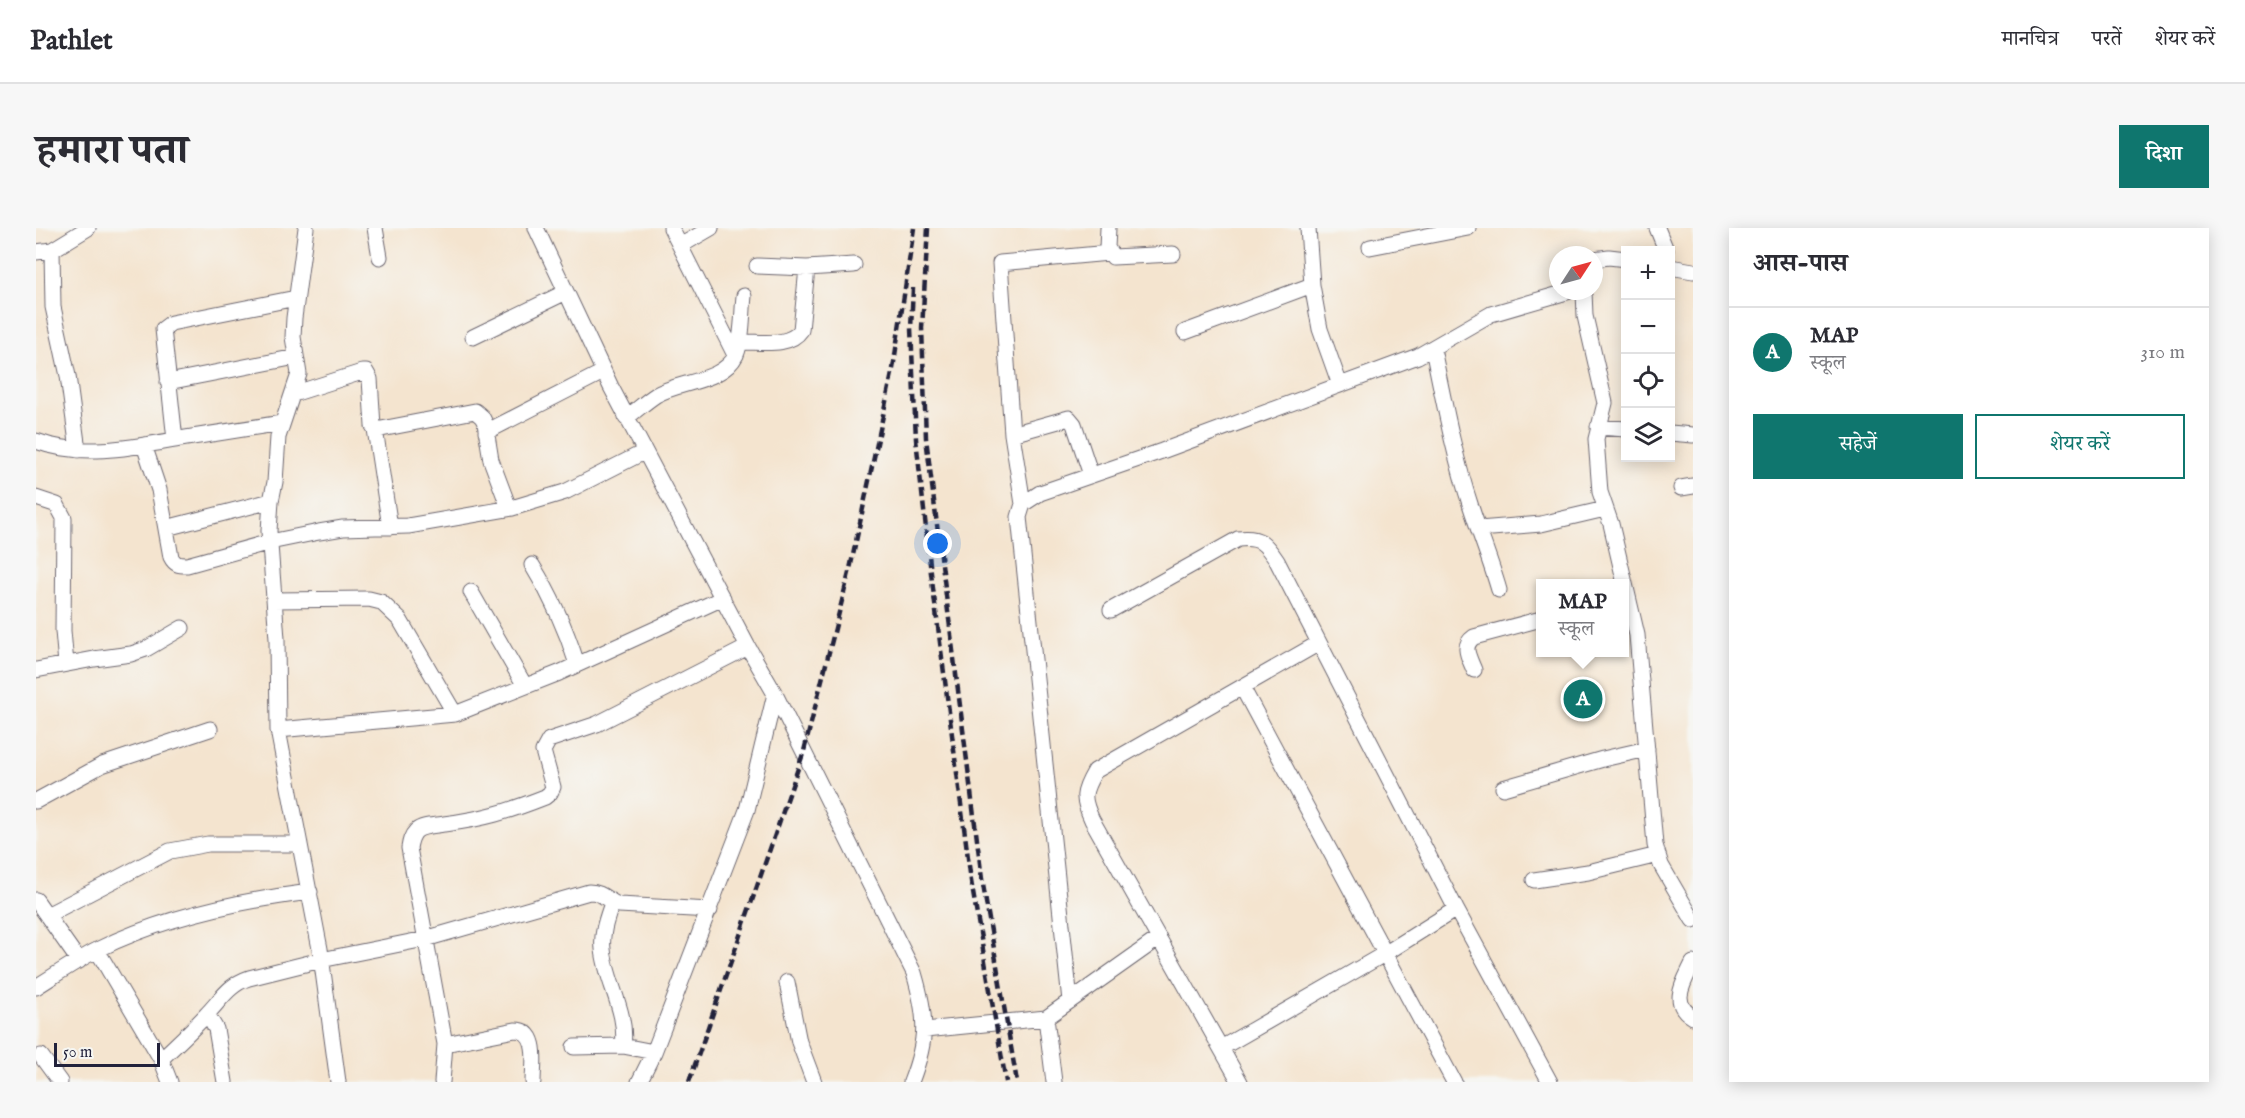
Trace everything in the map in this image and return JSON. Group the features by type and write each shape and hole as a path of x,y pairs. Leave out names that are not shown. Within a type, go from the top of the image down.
{"street":[{"path":"36,252 52,250 88,228"},
{"path":"306,228 293,337 299,374 278,437 276,482 271,501 270,542 278,730 310,892 338,1082"},
{"path":"375,228 380,257"},
{"path":"536,228 626,418 775,694 914,972 922,998 925,1030 921,1055 911,1082"},
{"path":"671,228 737,348"},
{"path":"680,246 711,228"},
{"path":"1108,228 1109,253 1113,257 1173,254"},
{"path":"1308,228 1312,285 1320,329 1340,385"},
{"path":"1370,247 1448,230 1468,228"},
{"path":"1657,228 1664,246"},
{"path":"52,250 53,308 68,376 78,450"},
{"path":"1070,1001 1019,517 1023,504 1012,434 1000,263 1109,253"},
{"path":"1603,257 1621,258"},
{"path":"757,266 807,268 854,265"},
{"path":"737,348 788,341 797,337 801,330 807,268"},
{"path":"1675,268 1693,271"},
{"path":"1185,332 1312,285"},
{"path":"473,338 566,292"},
{"path":"626,418 655,396 674,387 716,375 728,366 737,348 744,296"},
{"path":"1023,504 1040,493 1162,451 1433,349 1491,314 1549,297"},
{"path":"175,440 162,334 166,326 296,298"},
{"path":"1584,300 1585,316 1604,394 1603,415 1598,427 1597,468 1601,501 1611,524 1622,579"},
{"path":"1433,349 1448,423 1470,506 1499,590"},
{"path":"168,382 296,357"},
{"path":"293,394 357,372 366,372 370,379 390,527"},
{"path":"486,432 603,372"},
{"path":"375,429 475,411 482,417 490,460 509,508"},
{"path":"1012,434 1069,418 1074,424 1091,475"},
{"path":"36,441 57,448 78,450 144,445 282,423"},
{"path":"1598,427 1621,429"},
{"path":"1675,433 1693,435"},
{"path":"144,445 159,490 171,557 179,565 188,565 270,542 343,528 390,527 509,508 565,492 644,452"},
{"path":"36,498 57,505 64,518 62,622 66,664"},
{"path":"166,528 271,501"},
{"path":"1479,529 1541,524 1605,509"},
{"path":"1111,610 1238,539 1251,537 1266,545 1277,561 1456,909 1550,1082"},
{"path":"532,564 565,626 577,664"},
{"path":"471,592 525,686"},
{"path":"278,730 455,714 577,664 723,598"},
{"path":"274,600 369,599 381,602 400,620 455,714"},
{"path":"1629,608 1637,635 1655,845 1666,876 1693,920"},
{"path":"1474,670 1466,648 1470,639 1536,620"},
{"path":"36,670 131,654 146,649 182,628"},
{"path":"1240,1082 1084,802 1088,783 1095,771 1319,643"},
{"path":"442,1082 445,1044 409,848 410,839 422,828 482,819 544,797 554,787 543,750 549,740 597,724 748,647"},
{"path":"1242,687 1454,1082"},
{"path":"639,1082 654,1052 747,810 775,694"},
{"path":"36,801 102,765 210,729"},
{"path":"1503,788 1603,759 1647,750"},
{"path":"46,915 171,851 208,844 300,844"},
{"path":"1534,880 1588,872 1658,855"},
{"path":"36,987 97,950 137,932 217,908 264,898 310,892"},
{"path":"161,1059 207,1014 224,993 240,982 321,960 425,939 580,894 597,892 603,894 612,903 619,905 710,910"},
{"path":"36,900 79,961"},
{"path":"612,903 602,937 602,947 624,1025 622,1046"},
{"path":"1221,1048 1386,953 1456,909"},
{"path":"925,1030 1046,1018 1159,938"},
{"path":"97,950 161,1059 170,1082"},
{"path":"1693,963 1680,988 1679,999 1682,1007 1693,1017"},
{"path":"788,982 798,1042 814,1082"},
{"path":"207,1014 216,1029 225,1082"},
{"path":"1046,1018 1054,1082"},
{"path":"445,1044 524,1030 530,1035 533,1044 533,1082"},
{"path":"574,1047 622,1046 654,1052"},
{"path":"38,1055 60,1082"}],"railway":[{"path":"689,1082 804,751 850,569 893,369 914,228"},
{"path":"928,228 922,328 926,438 982,879 1017,1082"},
{"path":"913,288 911,328 916,439 931,573 971,881 1006,1082"}],"place":[{"name":"MAP","path":"1583,699"}]}
